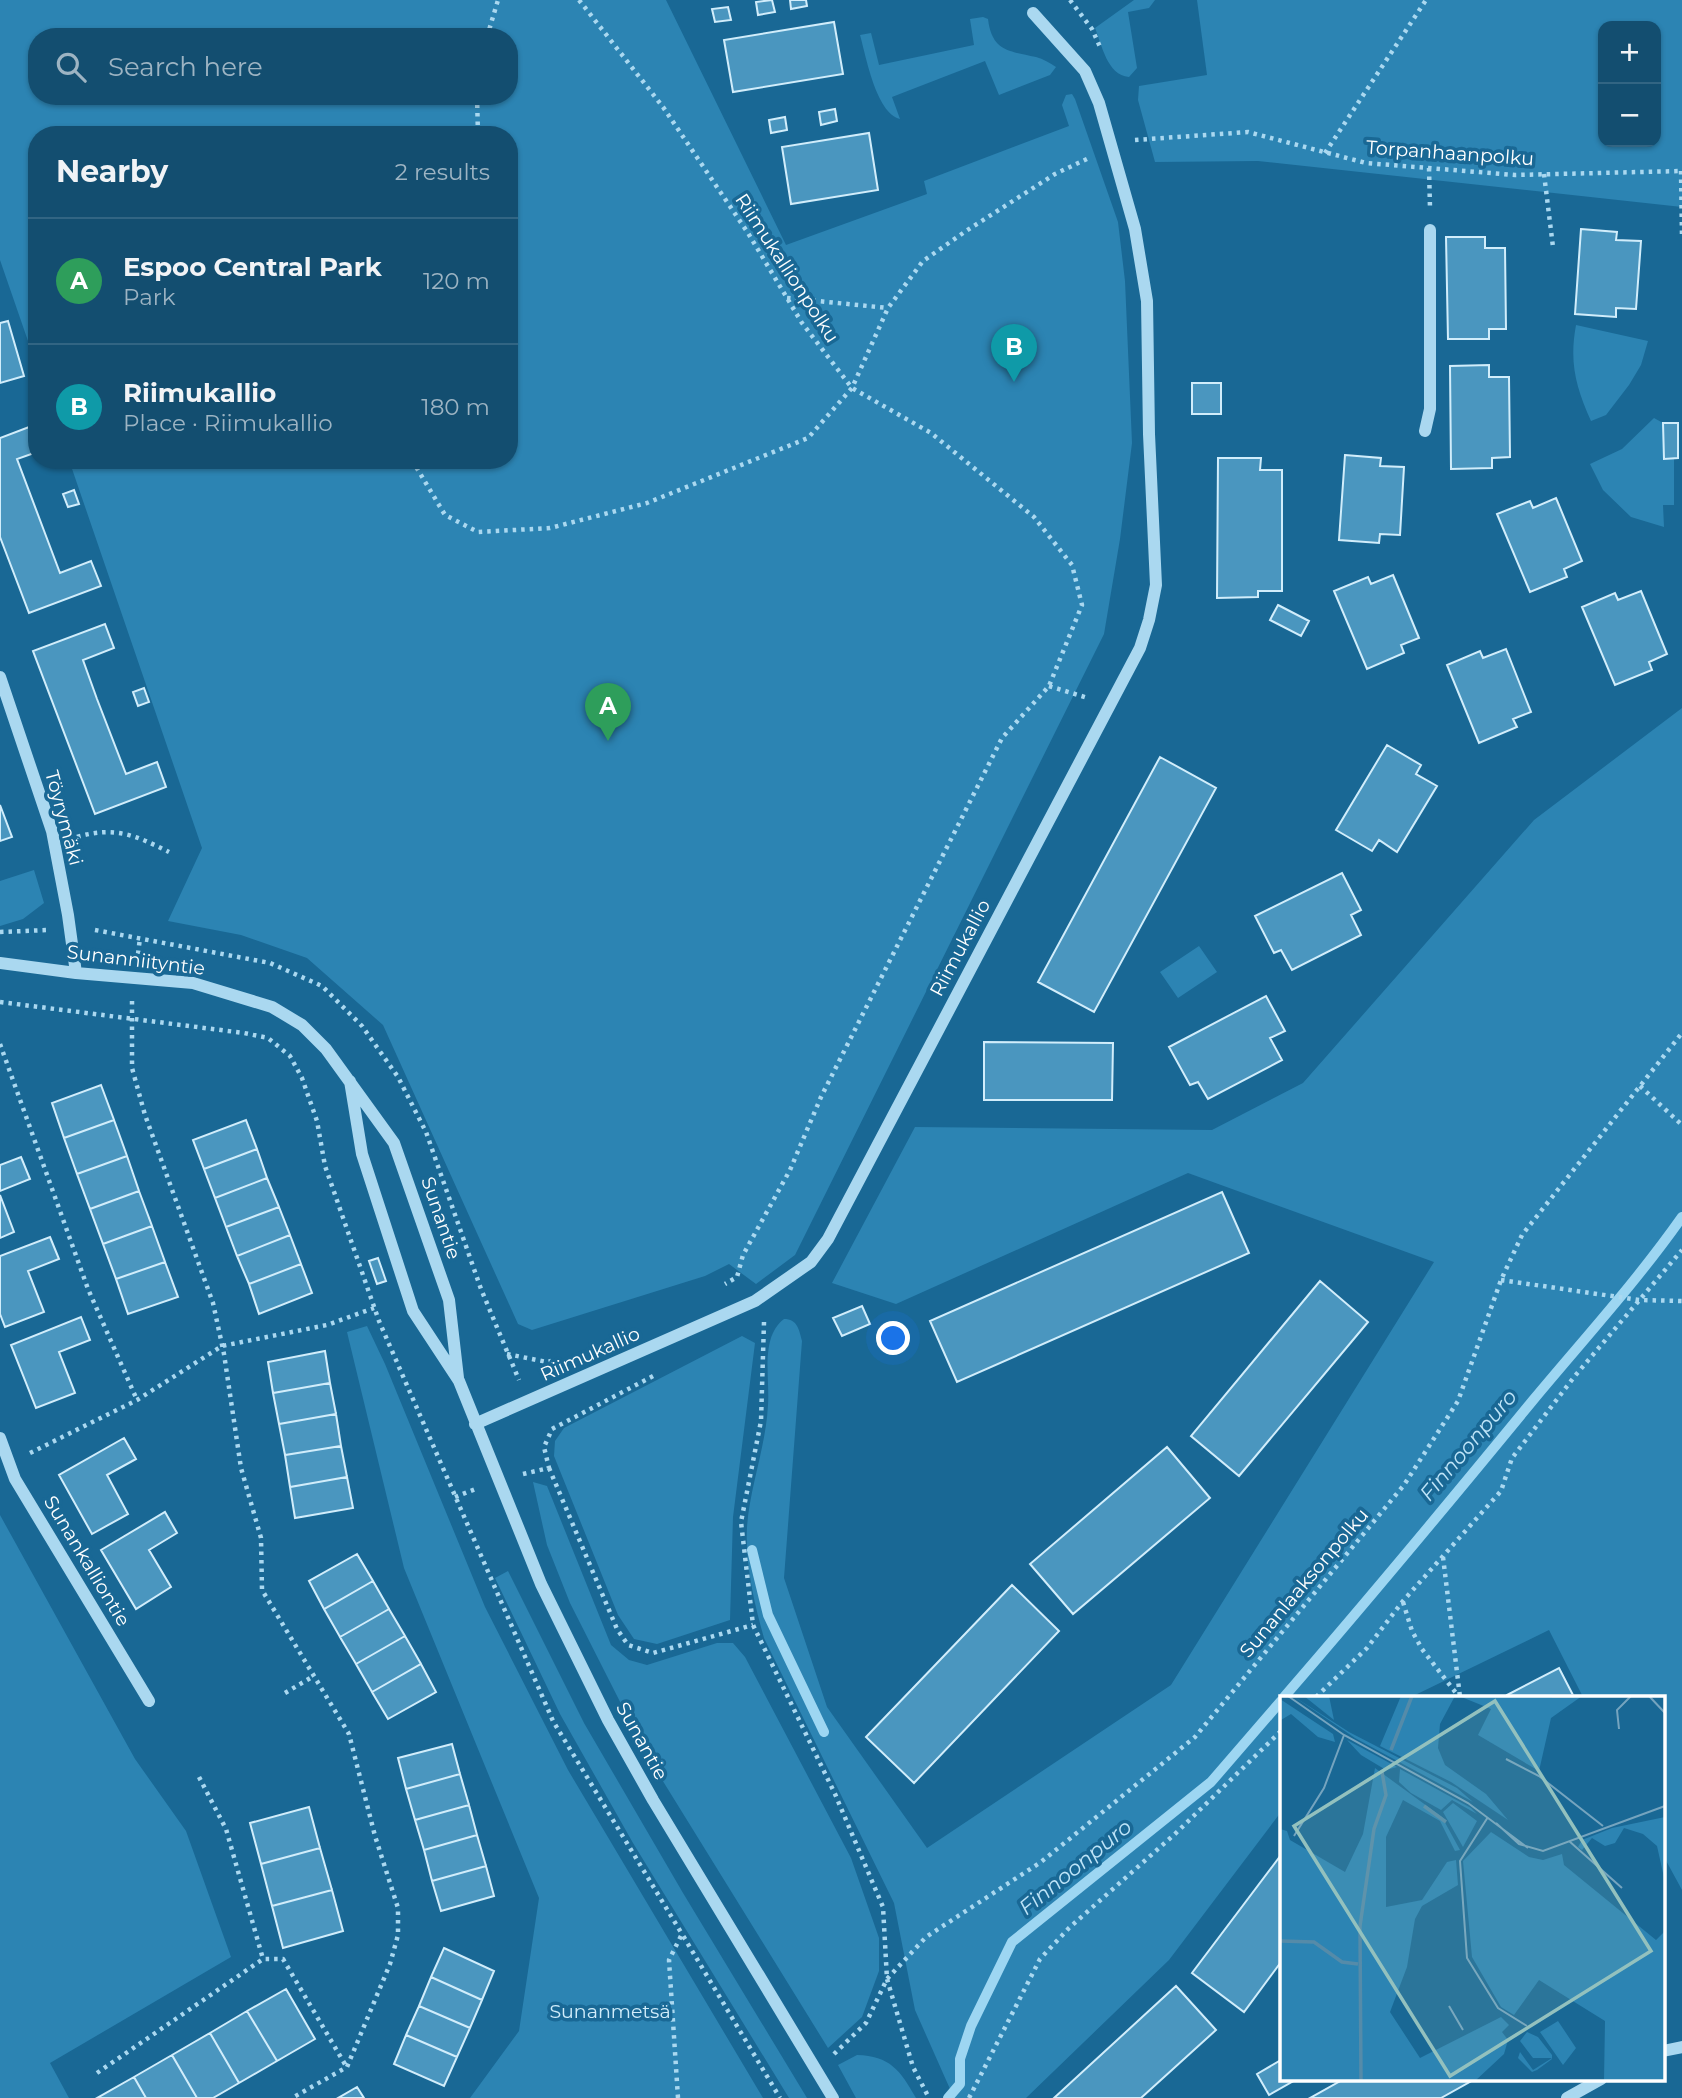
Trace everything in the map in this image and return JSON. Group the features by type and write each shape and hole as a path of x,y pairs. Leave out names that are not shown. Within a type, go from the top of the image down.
{"street":[{"name":"Riimukallio","path":"475,1424 755,1301 811,1262 828,1239 1140,648 1156,585 1149,434 1147,301 1135,229 1113,147 1085,71 1033,13"},
{"path":"1425,430 1430,409 1430,230"},
{"name":"Töyrymäki","path":"0,677 52,831 76,973"},
{"name":"Sunanniityntie","path":"0,963 76,973 193,983 272,1007 302,1025"},
{"name":"Sunantie","path":"302,1025 326,1049 394,1143 449,1300 459,1381"},
{"name":"Sunantie","path":"350,1081 362,1154 413,1311 459,1381 541,1584 608,1720 653,1800 834,2098"},
{"name":"Sunankalliontie","path":"0,1438 15,1479 149,1701"},
{"path":"1664,2051 1682,2047"},
{"path":"1567,2098 1599,2080"}],"path":[{"path":"490,28 498,0"},
{"name":"Riimukallionpolku","path":"579,0 663,107 748,233 802,323 852,388 931,433 1034,517 1072,565 1082,605 1049,686 1002,738 821,1097 776,1198 743,1255 737,1277"},
{"path":"1325,153 1426,0"},
{"path":"477,105 478,126"},
{"name":"Torpanhaanpolku","path":"418,469 445,514 478,532 550,528 647,503 808,438 852,388 888,308 923,261 1055,174 1113,147 1135,140 1248,132 1366,163 1515,175 1681,171"},
{"path":"1429,168 1430,230"},
{"path":"1681,171 1682,236"},
{"path":"1544,174 1553,247"},
{"path":"787,298 888,308"},
{"path":"1049,686 1110,705"},
{"path":"83,835 100,831 138,836 169,852"},
{"path":"0,1002 268,1038 290,1056 302,1078 317,1121 325,1166 374,1308 553,1721 780,2098"},
{"path":"130,1019 132,1068 145,1115 213,1303 241,1468 261,1538 262,1590 349,1734 375,1836 398,1908 398,1935 390,1964 347,2067 292,2098"},
{"name":"Sunanlaaksonpolku","path":"834,2055 866,2023 887,1979 926,1937 1041,1862 1195,1737 1404,1485 1458,1401 1500,1280 1522,1235 1682,1033"},
{"path":"0,1044 88,1289 137,1400"},
{"path":"1640,1086 1681,1123"},
{"path":"1317,1696 1367,1648 1403,1601 1501,1491 1512,1458 1574,1377 1682,1250"},
{"path":"1500,1280 1639,1300 1682,1301"},
{"path":"9,1463 137,1400 222,1346 327,1325 374,1308"},
{"path":"752,1325 764,1319 761,1421 741,1522 753,1625 835,1794 883,1908 887,1979 913,2067 929,2098"},
{"path":"658,1374 552,1429 544,1447 549,1468 617,1629 628,1645 653,1653 753,1625"},
{"path":"455,1497 500,1479 549,1468"},
{"path":"1443,1556 1460,1696"},
{"path":"1403,1601 1412,1631 1422,1649 1459,1696"},
{"path":"285,1693 312,1676"},
{"path":"969,2098 1040,1959 1069,1928 1176,1833 1280,1732"},
{"path":"199,1777 226,1829 263,1959"},
{"path":"678,2098 669,1961 681,1934"},
{"path":"97,2073 263,1959 283,1959 347,2067"}],"green space":[{"path":"0,0 666,0 786,245 927,194 924,181 1069,126 1062,105 1066,95 1072,94 1118,222 1125,281 1132,443 1104,634 795,1255 756,1284 729,1264 705,1276 532,1330 518,1324 383,1025 307,958 241,935 168,921 202,848 72,469 518,469 518,126 28,126 28,341 0,260"},
{"path":"1134,0 1155,0 1149,8 1128,12 1137,68 1129,77 1115,71 1110,65 1095,28"},
{"path":"1197,0 1682,0 1682,207 1258,161 1155,162 1138,100 1139,86 1207,75"},
{"path":"970,19 988,19 990,30 998,44 1056,67 1050,75 999,95 985,61 892,97 900,119 892,115 884,106 873,83 860,35 871,33 879,65 974,45"},
{"path":"1576,325 1648,341 1641,365 1629,385 1606,415 1591,421 1575,374 1573,351"},
{"path":"1654,418 1663,423 1664,458 1674,459 1674,505 1663,505 1664,527 1631,517 1603,490 1590,464 1622,449"},
{"path":"1682,708 1682,1890 1664,1857 1664,1696 1582,1696 1549,1630 1413,1696 1280,1696 1280,1813 1169,1960 1026,2098 954,2098 915,2010 894,1903 764,1638 757,1611 749,1569 747,1527 767,1420 768,1359 772,1336 784,1319 795,1323 802,1341 784,1578 827,1707 927,1848 1171,1685 1434,1262 1188,1173 896,1304 832,1283 915,1127 1212,1130 1303,1083 1534,820"},
{"path":"34,870 44,903 23,919 0,926 0,881"},
{"path":"1199,946 1217,972 1178,998 1160,972"},
{"name":"Sunanmetsä","path":"367,1326 485,1607 568,1770 763,2098 470,2098 519,2031 539,1898 404,1568 347,1332"},
{"path":"742,1336 755,1343 733,1517 730,1620 657,1644 634,1639 618,1615 554,1456 555,1441 564,1428"},
{"path":"533,1482 547,1486 611,1645 629,1660 647,1665 717,1643 733,1643 745,1657 851,1858 879,1938 879,1971 862,2017 828,2048 648,1757 570,1603 547,1545"},
{"path":"0,1515 135,1759 186,1831 231,1957 50,2063 69,2098 0,2098"},
{"path":"508,1571 584,1723 807,2098 789,2098 633,1843 560,1714 495,1578"},
{"path":"857,2055 878,2058 893,2066 916,2098 856,2098 838,2065"}],"building":[{"path":"772,0 775,12 758,15 756,2"},
{"path":"790,0 806,0 807,6 791,9"},
{"path":"728,7 731,20 715,22 712,9"},
{"path":"834,22 843,74 733,92 724,40"},
{"path":"835,109 837,121 821,125 819,112"},
{"path":"785,117 787,130 771,133 769,120"},
{"path":"869,133 878,190 791,204 782,147"},
{"path":"1581,229 1617,232 1616,240 1641,241 1636,309 1616,308 1616,317 1575,314"},
{"path":"1446,237 1485,237 1485,248 1505,248 1506,329 1489,329 1489,339 1448,339"},
{"path":"8,321 24,376 0,383 0,323"},
{"path":"1489,365 1489,377 1509,377 1510,457 1492,458 1492,468 1451,469 1450,366"},
{"path":"1192,383 1221,383 1221,414 1192,414"},
{"path":"1663,423 1678,423 1678,458 1664,459"},
{"path":"28,427 28,455 17,459 60,573 91,561 101,586 29,613 0,537 0,438"},
{"path":"1345,455 1381,458 1380,466 1404,467 1400,535 1380,534 1379,543 1339,540"},
{"path":"1218,458 1261,458 1260,470 1282,470 1282,591 1258,591 1258,597 1217,598"},
{"path":"74,490 79,504 68,507 63,494"},
{"path":"1556,498 1582,561 1564,569 1567,577 1530,592 1497,514 1530,501 1533,508"},
{"path":"1393,575 1419,638 1401,645 1404,653 1367,669 1334,591 1368,577 1371,584"},
{"path":"1641,591 1667,654 1649,662 1652,670 1615,685 1582,607 1615,593 1618,600"},
{"path":"1278,605 1309,621 1301,636 1270,620"},
{"path":"105,624 114,648 83,660 97,699 126,774 157,762 166,787 95,814 33,651"},
{"path":"1506,649 1531,712 1513,719 1517,727 1479,743 1447,665 1480,651 1483,658"},
{"path":"144,688 149,702 138,706 133,692"},
{"path":"1387,745 1421,765 1416,774 1437,786 1397,852 1379,840 1372,851 1336,830"},
{"path":"1160,757 1216,788 1094,1012 1038,982"},
{"path":"0,805 12,837 0,841"},
{"path":"1342,873 1361,910 1351,915 1361,935 1292,970 1281,950 1274,953 1255,916"},
{"path":"1266,996 1285,1031 1270,1038 1282,1060 1208,1099 1198,1082 1190,1085 1169,1047"},
{"path":"984,1042 1113,1043 1112,1100 984,1100"},
{"path":"101,1085 114,1120 64,1138 52,1103"},
{"path":"114,1120 127,1156 77,1174 64,1138"},
{"path":"246,1120 257,1149 204,1169 193,1140"},
{"path":"257,1149 267,1178 215,1198 204,1169"},
{"path":"127,1156 139,1191 90,1209 77,1174"},
{"path":"21,1157 30,1179 0,1191 0,1165"},
{"path":"267,1178 279,1207 226,1227 215,1198"},
{"path":"139,1191 152,1226 103,1244 90,1209"},
{"path":"1222,1192 1249,1253 957,1382 930,1321"},
{"path":"0,1195 14,1232 0,1238"},
{"path":"279,1207 290,1235 237,1256 226,1227"},
{"path":"152,1226 165,1262 116,1279 103,1244"},
{"path":"290,1235 301,1264 249,1284 237,1256"},
{"path":"50,1237 59,1259 28,1271 44,1312 5,1327 0,1314 0,1256"},
{"path":"378,1258 386,1281 377,1284 369,1261"},
{"path":"165,1262 178,1297 128,1314 116,1279"},
{"path":"301,1264 312,1293 259,1314 249,1284"},
{"path":"1320,1281 1368,1322 1239,1476 1191,1436"},
{"path":"862,1306 870,1324 842,1336 833,1318"},
{"path":"81,1317 90,1340 59,1352 75,1393 36,1408 11,1345"},
{"path":"325,1351 330,1383 273,1393 268,1362"},
{"path":"330,1383 336,1414 279,1424 273,1393"},
{"path":"336,1414 341,1446 285,1455 279,1424"},
{"path":"124,1438 136,1459 107,1475 128,1514 92,1534 59,1475"},
{"path":"341,1446 347,1477 290,1487 285,1455"},
{"path":"1167,1447 1210,1498 1073,1614 1030,1564"},
{"path":"347,1477 353,1508 295,1518 290,1487"},
{"path":"165,1512 177,1533 149,1550 171,1587 136,1609 101,1550"},
{"path":"357,1554 373,1581 324,1609 309,1581"},
{"path":"373,1581 389,1609 340,1637 324,1609"},
{"path":"1012,1585 1059,1631 914,1783 866,1737"},
{"path":"389,1609 405,1636 356,1664 340,1637"},
{"path":"405,1636 421,1664 372,1692 356,1664"},
{"path":"421,1664 436,1692 388,1719 372,1692"},
{"path":"1559,1668 1573,1696 1508,1696"},
{"path":"452,1744 460,1774 406,1789 398,1758"},
{"path":"460,1774 469,1805 415,1820 406,1789"},
{"path":"469,1805 477,1835 424,1850 415,1820"},
{"path":"309,1807 320,1848 261,1864 250,1823"},
{"path":"477,1835 486,1866 432,1881 424,1850"},
{"path":"320,1848 332,1890 272,1906 261,1864"},
{"path":"1280,1856 1280,1963 1244,2012 1192,1973"},
{"path":"486,1866 494,1896 441,1911 432,1881"},
{"path":"332,1890 343,1931 283,1948 272,1906"},
{"path":"444,1948 494,1971 482,2000 431,1977"},
{"path":"431,1977 482,2000 470,2028 419,2006"},
{"path":"1176,1986 1216,2030 1141,2098 1054,2098"},
{"path":"286,1989 315,2039 277,2061 247,2011"},
{"path":"419,2006 470,2028 457,2057 406,2035"},
{"path":"247,2011 277,2061 239,2083 210,2033"},
{"path":"210,2033 239,2083 213,2098 197,2098 172,2055"},
{"path":"406,2035 457,2057 444,2086 394,2064"},
{"path":"172,2055 197,2098 146,2098 134,2077"},
{"path":"1280,2061 1280,2080 1295,2080 1269,2095 1257,2074"},
{"path":"134,2077 146,2098 97,2098"},
{"path":"1342,2080 1473,2080 1441,2098 1310,2098"},
{"path":"357,2087 364,2098 338,2098"}],"waterway":[{"name":"Finnoonpuro","path":"1285,1696 1610,1310 1682,1217"},
{"path":"752,1550 768,1615 824,1732"},
{"name":"Finnoonpuro","path":"948,2098 960,2084 960,2059 971,2026 1012,1942 1211,1782 1280,1702"}],"place":[{"name":"Riimukallio","path":"1014,382"},
{"name":"Espoo Central Park","path":"608,741"}]}
